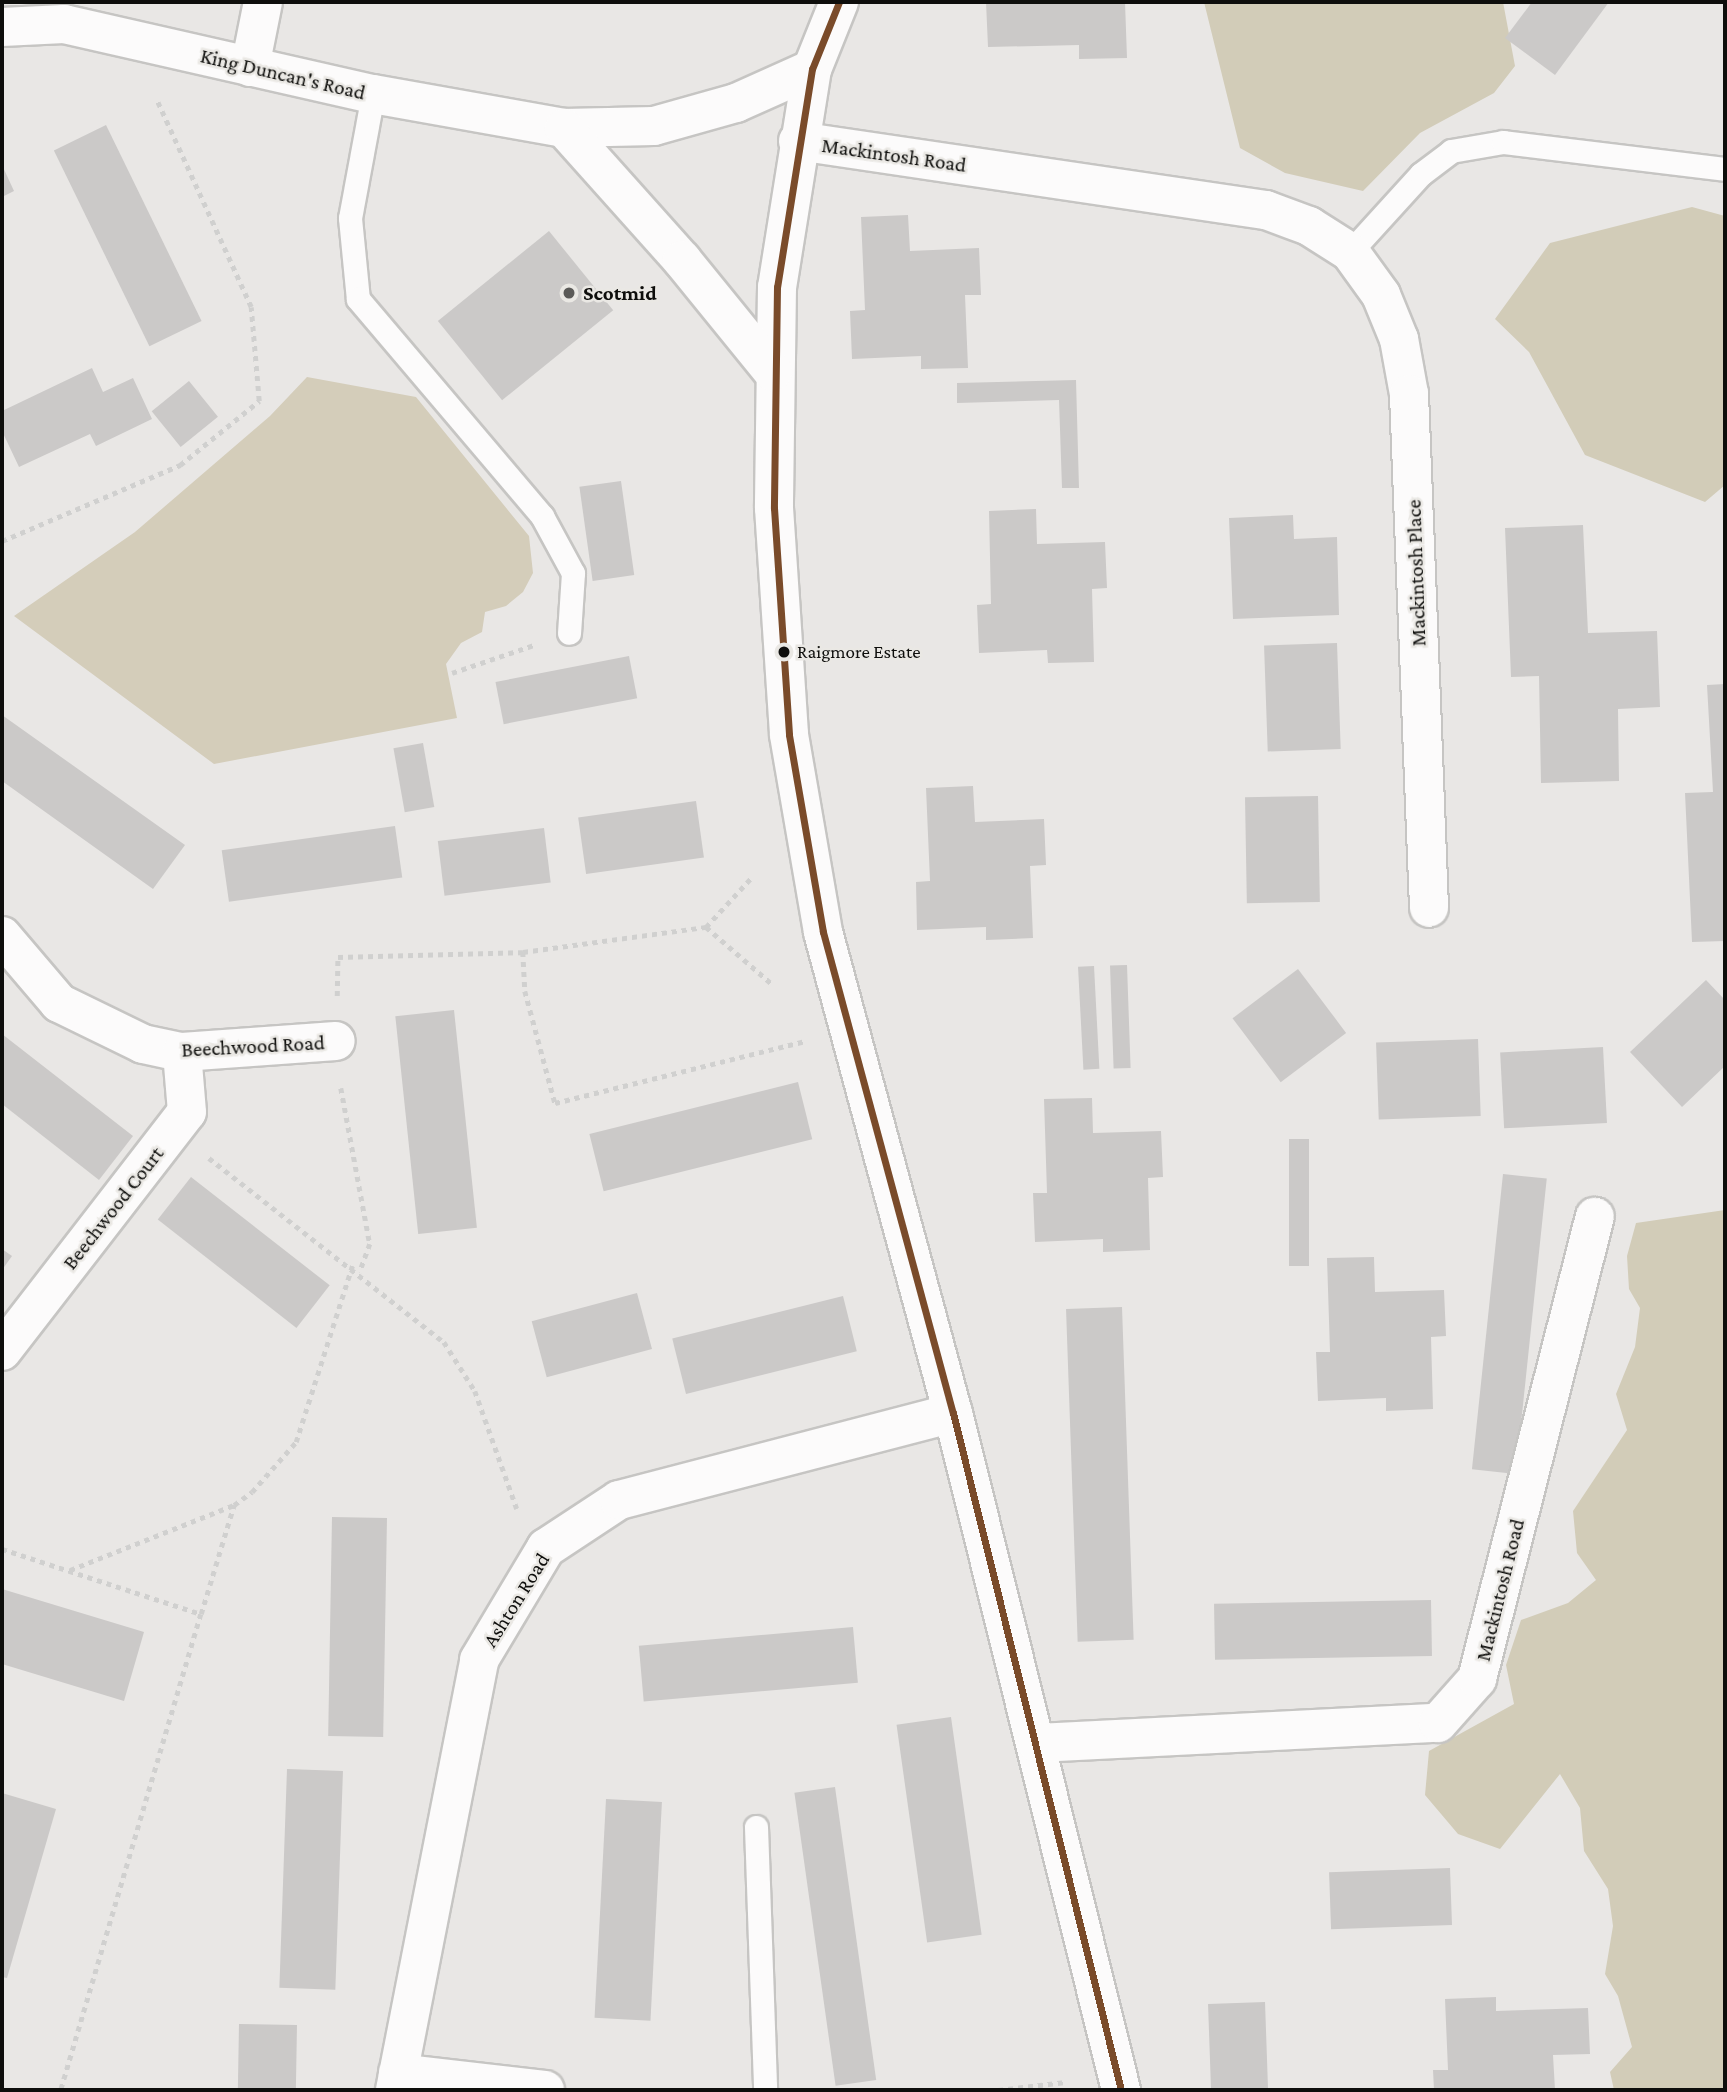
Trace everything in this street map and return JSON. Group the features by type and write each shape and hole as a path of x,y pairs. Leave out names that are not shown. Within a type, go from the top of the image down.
{"street":[{"path":"250,67 263,2"},
{"path":"798,141 812,69 839,2"},
{"name":"King Duncan's Road","path":"2,27 64,24 373,94 564,128 654,126 736,103 812,69"},
{"path":"564,128 682,260 773,372"},
{"name":"Mackintosh Road","path":"1121,2090 953,1413 823,932 789,735 774,508 773,372 777,287 798,141 1266,211 1309,226 1350,252"},
{"name":"Mackintosh Place","path":"1350,252 1381,295 1394,328 1409,394 1429,908"},
{"name":"Beechwood Road","path":"2,936 59,1003 143,1044 182,1052 336,1041"},
{"name":"Beechwood Court","path":"2,1351 187,1112 182,1052"},
{"name":"Mackintosh Road","path":"1037,1743 1438,1723 1478,1679 1595,1217"},
{"name":"Ashton Road","path":"545,2090 396,2082 479,1660 546,1548 619,1500 953,1413"}],"lane":[{"path":"373,94 350,218 358,299 542,516 573,573 569,633"},
{"path":"1350,252 1422,174 1451,151 1503,142 1725,169"},
{"path":"756,1827 765,2090"}],"path":[{"path":"2,541 180,464 259,401 251,307 156,99"},
{"path":"452,673 569,633"},
{"path":"360,1272 370,1244 341,1092 336,1041 338,957 523,952 706,927 751,878"},
{"path":"706,927 772,984"},
{"path":"523,952 525,991 555,1103 814,1038"},
{"path":"203,1153 352,1265 444,1342 475,1391 519,1514"},
{"path":"69,1571 234,1505 252,1492 296,1442 352,1265"},
{"path":"61,2090 234,1505"},
{"path":"2,1549 201,1614"},
{"path":"998,2090 1066,2082"}],"shaded area":[{"path":"1204,2 1503,2 1515,66 1494,93 1420,133 1363,191 1285,173 1240,148"},
{"path":"1692,207 1725,216 1725,485 1705,502 1585,455 1529,352 1495,319 1550,243"},
{"path":"307,377 416,397 529,536 533,573 523,592 506,606 485,612 482,632 461,643 446,664 457,718 214,764 14,616 135,532 270,416"},
{"path":"1725,1210 1725,2090 1614,2090 1610,2072 1632,2047 1618,1996 1605,1974 1613,1926 1608,1889 1584,1851 1580,1808 1560,1774 1500,1849 1458,1834 1425,1795 1429,1751 1514,1704 1506,1665 1521,1620 1568,1603 1596,1580 1577,1553 1573,1511 1627,1430 1616,1394 1635,1347 1640,1308 1629,1289 1627,1256 1636,1223"}],"building":[{"path":"986,2 1125,2 1127,58 1079,59 1079,45 988,47"},
{"path":"1532,2 1609,2 1555,75 1505,38"},
{"path":"106,125 202,321 149,346 54,150"},
{"path":"2,165 14,191 2,197"},
{"path":"908,215 910,251 979,248 981,295 965,295 968,368 921,369 921,356 852,359 850,311 865,310 861,217"},
{"path":"549,231 613,310 502,400 438,321"},
{"path":"92,368 103,392 133,378 152,419 96,446 90,434 19,467 2,431 2,411"},
{"path":"1076,380 1079,488 1062,488 1059,400 957,403 957,383"},
{"path":"189,381 218,417 181,447 152,411"},
{"path":"621,481 634,575 593,581 579,487"},
{"path":"1036,509 1037,544 1105,542 1107,588 1092,589 1094,662 1048,663 1047,650 979,653 977,605 991,604 989,511"},
{"path":"1293,515 1294,539 1337,537 1339,615 1233,619 1229,518"},
{"path":"1583,525 1588,633 1657,631 1660,707 1618,709 1619,781 1541,783 1539,676 1511,677 1505,528"},
{"path":"1337,643 1341,749 1268,751 1264,646"},
{"path":"629,656 637,698 504,724 495,682"},
{"path":"1725,684 1725,941 1692,942 1685,793 1713,792 1707,685"},
{"path":"2,715 185,845 153,889 2,781"},
{"path":"423,743 434,807 405,812 393,748"},
{"path":"973,786 975,822 1044,819 1046,865 1030,866 1033,938 986,940 986,927 917,930 916,882 930,881 926,788"},
{"path":"1318,796 1320,902 1247,903 1245,797"},
{"path":"696,801 704,857 586,874 578,818"},
{"path":"395,826 402,877 229,902 222,850"},
{"path":"544,828 551,883 445,896 438,841"},
{"path":"1127,965 1131,1068 1114,1069 1110,966"},
{"path":"1094,966 1099,1069 1083,1070 1078,967"},
{"path":"1298,969 1346,1033 1281,1082 1233,1018"},
{"path":"1706,980 1725,1000 1725,1066 1682,1107 1630,1052"},
{"path":"454,1010 477,1228 418,1234 395,1016"},
{"path":"2,1034 133,1136 99,1180 2,1104"},
{"path":"1478,1039 1481,1116 1379,1120 1376,1043"},
{"path":"1603,1047 1607,1123 1504,1128 1500,1052"},
{"path":"798,1082 812,1139 604,1191 589,1134"},
{"path":"1092,1098 1093,1133 1161,1131 1163,1177 1148,1178 1150,1250 1103,1252 1103,1239 1035,1242 1033,1193 1047,1193 1044,1099"},
{"path":"1289,1139 1309,1139 1309,1266 1289,1266"},
{"path":"1503,1174 1547,1179 1516,1474 1472,1469"},
{"path":"191,1177 330,1285 296,1328 158,1220"},
{"path":"2,1249 12,1256 2,1270"},
{"path":"1374,1257 1375,1292 1444,1290 1446,1336 1431,1337 1433,1409 1386,1411 1386,1398 1318,1401 1316,1352 1330,1352 1327,1258"},
{"path":"637,1293 652,1349 547,1377 532,1321"},
{"path":"843,1296 857,1351 686,1394 672,1339"},
{"path":"1122,1307 1134,1640 1078,1642 1066,1309"},
{"path":"332,1517 387,1518 383,1737 328,1736"},
{"path":"2,1589 144,1632 124,1701 2,1664"},
{"path":"1431,1600 1432,1656 1215,1660 1214,1604"},
{"path":"853,1627 858,1683 644,1702 639,1646"},
{"path":"951,1717 982,1935 927,1943 897,1725"},
{"path":"287,1769 343,1771 335,1990 279,1988"},
{"path":"835,1787 876,2080 836,2086 794,1793"},
{"path":"2,1793 56,1809 7,1978 2,1977"},
{"path":"606,1799 662,1802 650,2021 595,2018"},
{"path":"1450,1868 1452,1925 1331,1929 1329,1872"},
{"path":"1496,1997 1496,2011 1588,2008 1590,2054 1553,2055 1555,2090 1434,2090 1433,2070 1448,2070 1445,1999"},
{"path":"1265,2002 1268,2090 1211,2090 1208,2004"},
{"path":"239,2024 297,2025 296,2090 238,2090"}],"transit line":[{"path":"839,2 812,69 777,287 774,508 789,735 823,932 953,1413 1121,2090"}],"place":[{"name":"Scotmid","path":"569,293"},
{"name":"Raigmore Estate","path":"784,652"}]}
